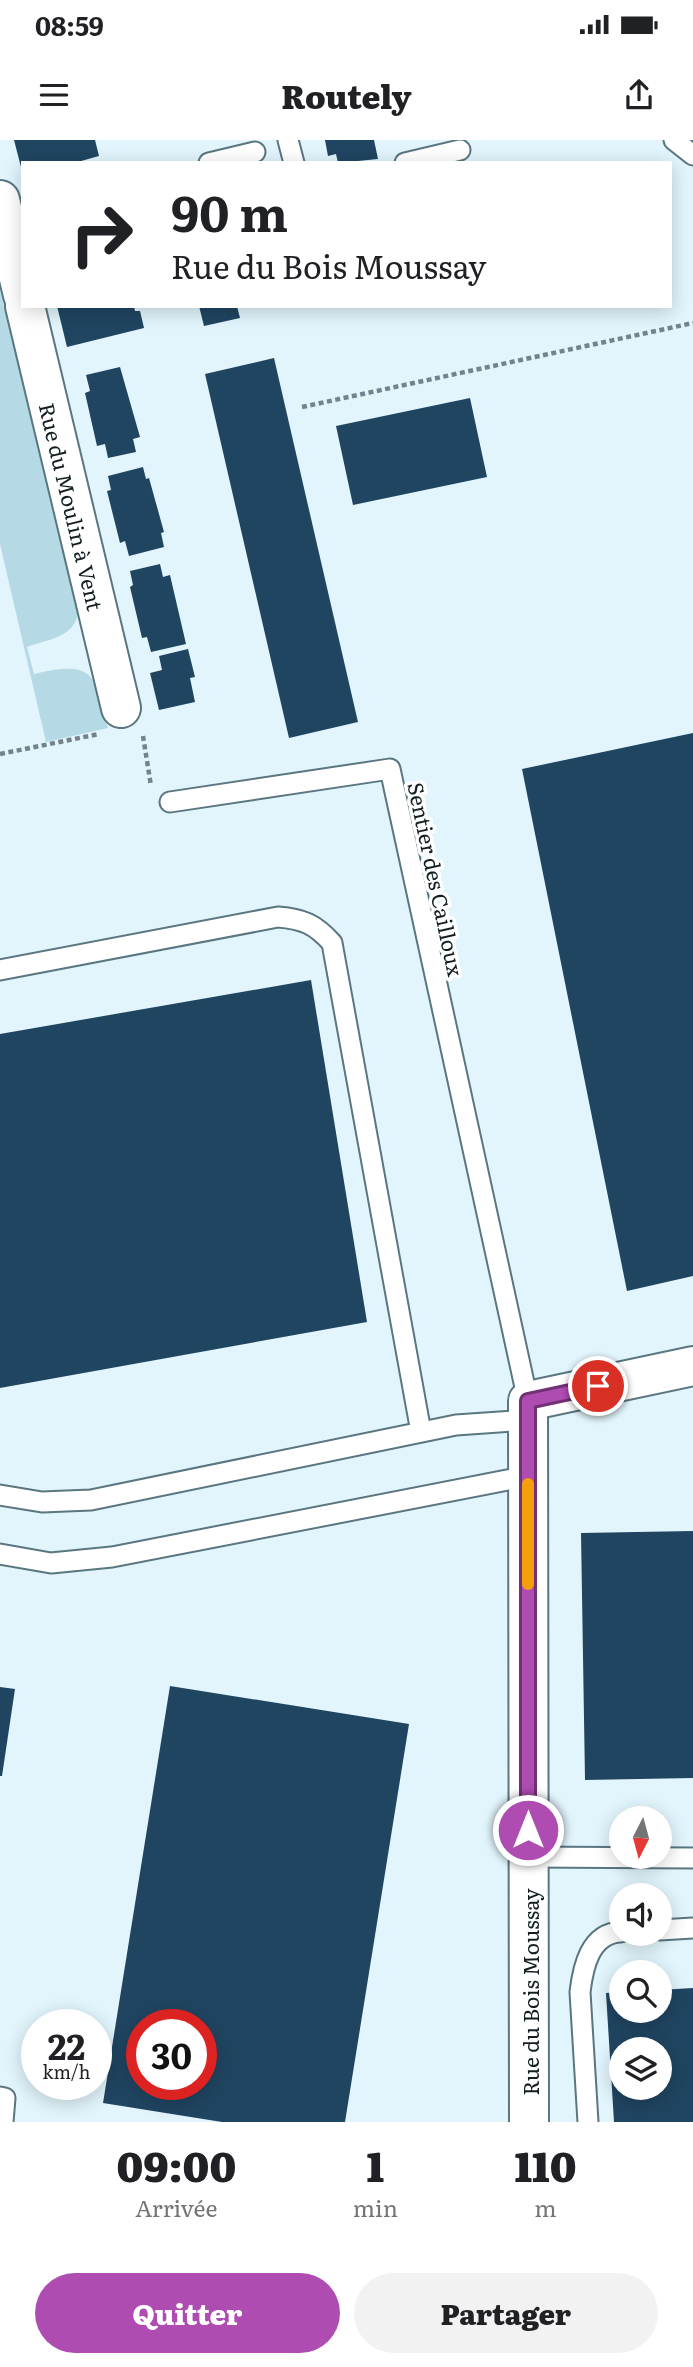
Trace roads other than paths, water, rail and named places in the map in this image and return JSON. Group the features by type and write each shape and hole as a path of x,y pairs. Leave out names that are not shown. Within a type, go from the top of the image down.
{"street":[{"path":"8,205 21,283"},
{"name":"Rue du Moulin à Vent","path":"25,308 122,722"},
{"path":"528,1410 693,1366"},
{"name":"Rue du Bois Moussay","path":"528,1410 529,2122"}],"lane":[{"path":"288,140 293,161"},
{"path":"674,140 693,155"},
{"path":"413,161 460,150"},
{"path":"217,161 254,152"},
{"name":"Sentier des Cailloux","path":"170,802 390,769 528,1410"},
{"path":"0,970 278,917 301,919 319,928 332,943 421,1432"},
{"path":"0,1495 43,1502 91,1500 528,1410"},
{"path":"0,1554 51,1563 112,1557 528,1476"},
{"path":"528,1857 693,1858"},
{"path":"672,1929 693,1928"},
{"path":"588,2122 580,1992 582,1972 592,1947 609,1935"},
{"path":"0,2097 5,2098 3,2122"}]}
